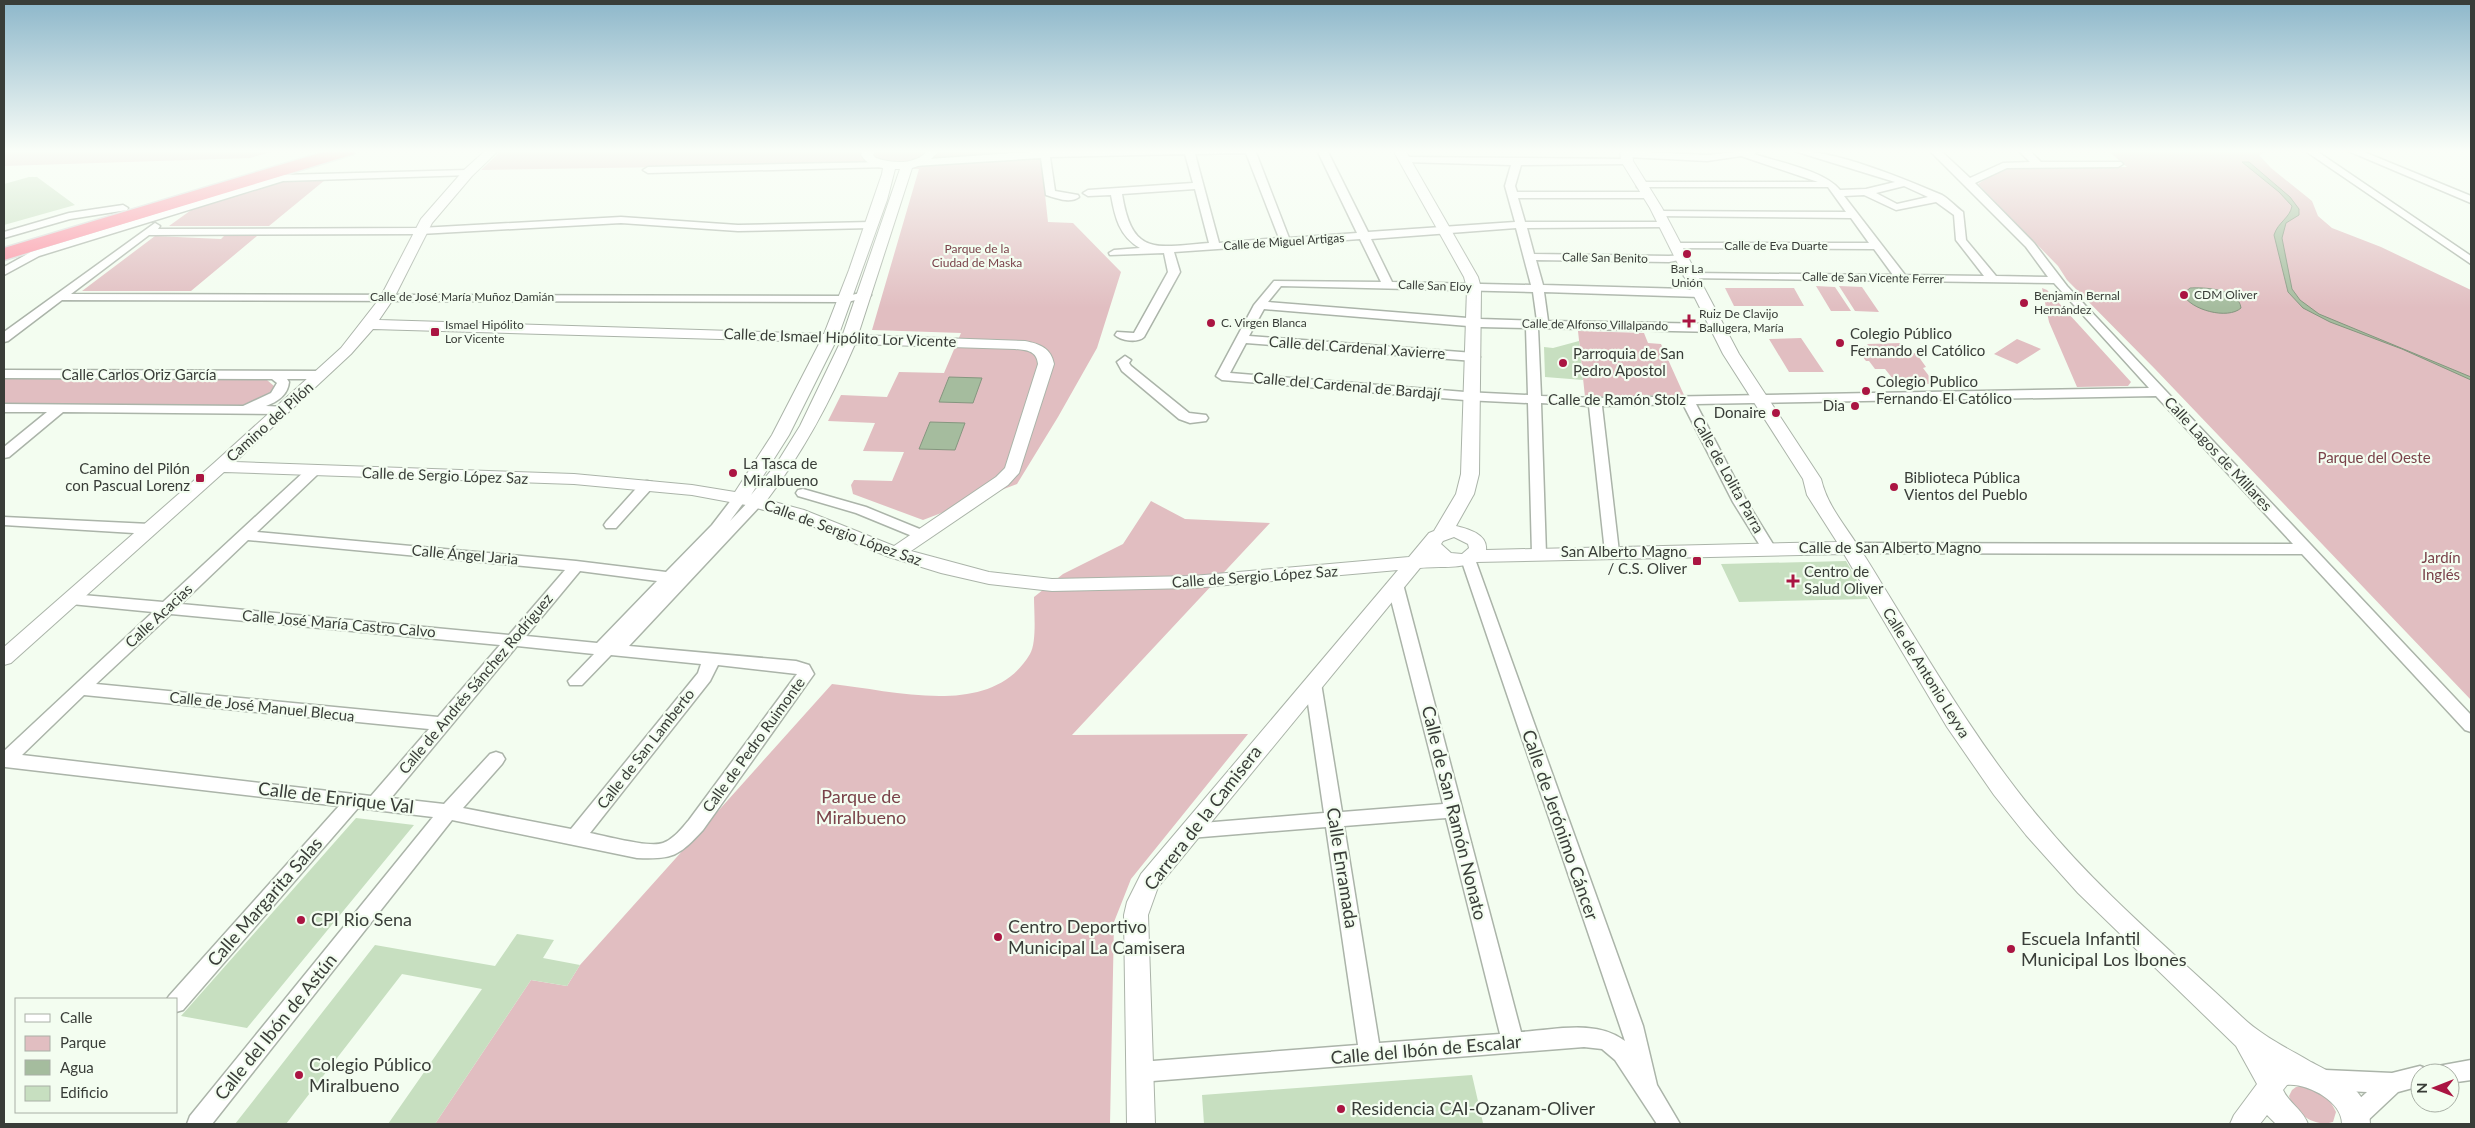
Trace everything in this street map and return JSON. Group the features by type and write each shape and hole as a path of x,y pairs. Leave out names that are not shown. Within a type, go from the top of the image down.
{"highway":[{"path":"7,252 141,203"},
{"path":"7,252 172,203"}],"street":[{"path":"4,272 23,259 42,252 202,203"},
{"name":"Camino del Pilón","path":"6,653 71,599 321,375 369,324 387,298 420,231 443,203"},
{"path":"748,500 793,417 831,338 847,299 878,203"},
{"path":"576,682 678,577 748,500 775,478 802,435 850,339 897,203"},
{"path":"1118,203 1123,228 1140,244 1154,250"},
{"path":"1203,203 1215,246"},
{"path":"1270,203 1285,242"},
{"path":"1347,203 1388,285"},
{"path":"1428,203 1471,277 1474,288 1474,357 1468,484 1432,546 1436,553 1464,558"},
{"path":"1514,203 1538,289 1534,399 1539,554"},
{"name":"Calle de Antonio Leyva","path":"1651,203 1750,386 1762,400 1812,479 1816,495 1830,520 1850,548 1955,722 2002,789 2034,829 2086,886 2245,1037 2314,1076 2343,1097 2356,1122"},
{"path":"1845,203 1902,279"},
{"path":"1887,203 1896,207 1917,203"},
{"path":"1946,203 1959,214 1962,240 1967,249 1993,279"},
{"name":"Calle Lagos de Millares","path":"1988,203 2030,245 2055,280 2471,726"},
{"path":"2386,203 2471,261"},
{"path":"4,235 69,216 123,208"},
{"path":"4,338 173,212"},
{"name":"Calle de Miguel Artigas","path":"1114,253 1521,225 1661,219 1853,215"},
{"path":"148,232 420,231 621,220 738,228 872,225"},
{"name":"Calle de Eva Duarte","path":"1678,251 1877,246"},
{"path":"1121,334 1138,337 1174,272 1168,249"},
{"name":"Calle San Benito","path":"1530,256 1669,259 1678,251"},
{"name":"Calle de San Vicente Ferrer","path":"1690,276 2055,280"},
{"name":"Calle San Eloy","path":"1222,376 1260,305 1278,283 1686,292 1700,294"},
{"name":"Calle de José María Muñoz Damián","path":"59,297 847,299 865,295"},
{"name":"Calle de Alfonso Villalpando","path":"1260,305 1474,322 1718,328"},
{"name":"Calle de Ismael Hipólito Lor Vicente","path":"369,324 1021,344 1035,348 1046,357 1046,364 1014,469 1002,480 896,553"},
{"name":"Calle del Cardenal Xavierre","path":"1241,339 1474,357"},
{"path":"1125,360 1123,362 1126,368 1184,416 1190,419 1201,418"},
{"name":"Calle Carlos Oriz García","path":"4,374 321,375"},
{"path":"238,410 261,404 276,395 283,386 281,380 275,375"},
{"name":"Calle del Cardenal de Bardají","path":"1222,376 1472,396"},
{"name":"Calle de Ramón Stolz","path":"1472,396 1595,402 2160,392"},
{"name":"Calle de Lolita Parra","path":"1688,400 1740,502 1768,549"},
{"path":"1595,402 1612,552"},
{"path":"4,408 282,410"},
{"path":"4,454 59,409"},
{"name":"Calle de Sergio López Saz","path":"220,467 312,472 574,480 647,485 748,500 826,524 896,553 974,575 1061,586 1193,582 1411,564"},
{"name":"Calle Acacias","path":"4,760 169,608 312,472"},
{"path":"611,526 647,485"},
{"path":"803,493 861,510 922,535"},
{"path":"4,521 150,529"},
{"path":"1411,564 1464,558 1478,548 1473,538 1461,532 1438,537"},
{"name":"Calle Ángel Jaria","path":"245,535 678,577"},
{"name":"Carrera de la Camisera","path":"1141,1124 1136,915 1139,902 1149,881 1411,564 1438,537"},
{"name":"Calle de San Alberto Magno","path":"1464,558 1612,552 1850,548 2081,547 2306,549"},
{"name":"Calle de Jerónimo Cáncer","path":"1464,558 1632,1026 1649,1093"},
{"name":"Calle de Andrés Sánchez Rodríguez","path":"376,803 576,566"},
{"path":"1375,568 1388,575 1395,584"},
{"name":"Calle de San Ramón Nonato","path":"1395,584 1513,1042"},
{"name":"Calle José María Castro Calvo","path":"71,599 608,649"},
{"name":"Calle de Pedro Ruimonte","path":"608,649 800,667 806,670 806,676 696,825 682,840 665,851"},
{"name":"Calle de San Lamberto","path":"576,837 704,676 709,668 710,660"},
{"name":"Calle Enramada","path":"1312,682 1370,1054"},
{"name":"Calle de José Manuel Blecua","path":"81,689 442,724"},
{"name":"Calle del Ibón de Astún","path":"198,1124 448,812 496,759"},
{"name":"Calle de Enrique Val","path":"4,760 448,812 576,837 619,848 665,851"},
{"name":"Calle Margarita Salas","path":"178,1001 354,801"},
{"path":"1190,831 1453,810"},
{"name":"Calle del Ibón de Escalar","path":"1140,1072 1584,1037 1607,1041 1624,1055 1669,1124"},
{"name":"Calle de Antonio Leyva","path":"2245,1037 2270,1085 2277,1107 2294,1124"},
{"path":"2244,1124 2275,1075 2283,1071 2314,1076 2392,1083 2410,1078"},
{"path":"2356,1122 2392,1083"}],"green space":[{"path":"213,203 297,203 269,226 169,226 194,208"},
{"name":"Parque de la Ciudad de Maska","path":"909,203 1046,203 1048,222 1073,223 1121,272 1097,348 1017,484 923,520 853,494 851,485 854,480 892,481 904,452 863,451 875,423 828,421 841,395 887,397 899,372 944,373 961,333 872,330"},
{"name":"Parque del Oeste","path":"1996,203 2313,203 2318,216 2332,228 2381,247 2471,290 2471,700 2155,369 2067,280 2058,266"},
{"path":"155,236 221,239 224,236 257,236 191,291 82,291"},
{"path":"1816,286 1835,287 1851,311 1831,311"},
{"path":"1839,286 1862,287 1879,312 1855,311"},
{"path":"1725,288 1794,288 1804,306 1734,306"},
{"path":"2042,288 2047,290 2131,382 2128,386 2077,387 2049,322"},
{"path":"1578,331 1644,333 1648,343 1661,344 1684,395 1585,397"},
{"path":"1801,338 1824,372 1789,372 1769,339"},
{"path":"2017,339 2041,349 2017,364 1994,354"},
{"path":"1902,343 1910,353 1916,353 1926,367 1923,368 1935,384 1897,384 1885,369 1875,369 1869,361 1866,361 1862,356 1865,355 1859,347 1869,346 1867,344"},
{"path":"4,379 267,380 274,386 273,392 259,401 240,407 4,404"},
{"name":"Parque de Miralbueno","path":"1151,501 1185,519 1270,523 1072,735 1248,734 1131,879 1114,922 1110,1124 435,1124 531,980 567,986 580,965 832,684 911,695 939,696 966,694 991,687 1013,674 1030,654 1034,642 1034,597 1063,574 1123,544"},
{"path":"2296,1087 2314,1090 2325,1097 2336,1112 2333,1122 2319,1123 2306,1118 2300,1113 2289,1096"}],"water":[{"path":"2289,203 2294,203 2299,209 2299,215 2286,223 2282,238 2292,289 2300,300 2319,314 2471,377 2471,380 2402,349 2330,322 2303,308 2288,292 2274,235 2289,214 2292,206"},
{"path":"2190,288 2220,290 2228,293 2239,302 2241,308 2235,312 2227,313 2210,312 2201,309 2187,300 2183,294"},
{"path":"949,377 982,378 973,403 939,402"},
{"path":"930,422 965,423 955,450 919,449"}],"building":[{"path":"4,203 72,203 75,205 4,225"},
{"name":"Parroquia de San Pedro Apostol","path":"1579,341 1583,380 1545,377 1544,347 1553,348"},
{"name":"Centro de Salud Oliver","path":"1846,561 1868,599 1739,602 1721,564"},
{"name":"CPI Rio Sena","path":"356,818 414,825 247,1028 181,1016"},
{"name":"Colegio Público Miralbueno","path":"517,934 554,940 543,958 580,965 567,986 531,980 435,1124 388,1124 482,989 402,974 286,1124 235,1124 375,945 495,966"},
{"name":"Residencia CAI-Ozanam-Oliver","path":"1472,1075 1483,1123 1204,1124 1202,1095"}],"place":[{"name":"Bar La Unión","path":"1687,254"},
{"name":"CDM Oliver","path":"2184,295"},
{"name":"Benjamín Bernal Hernández","path":"2024,303"},
{"name":"Ruiz De Clavijo Ballugera, María","path":"1689,321"},
{"name":"C. Virgen Blanca","path":"1211,323"},
{"name":"Ismael Hipólito Lor Vicente","path":"435,332"},
{"name":"Colegio Público Fernando el Católico","path":"1840,343"},
{"name":"Parroquia de San Pedro Apostol","path":"1563,363"},
{"name":"Colegio Publico Fernando El Católico","path":"1866,391"},
{"name":"Dia","path":"1855,406"},
{"name":"Donaire","path":"1776,413"},
{"name":"La Tasca de Miralbueno","path":"733,473"},
{"name":"Camino del Pilón con Pascual Lorenz","path":"200,478"},
{"name":"Biblioteca Pública Vientos del Pueblo","path":"1894,487"},
{"name":"San Alberto Magno / C.S. Oliver","path":"1697,561"},
{"name":"Centro de Salud Oliver","path":"1793,581"},
{"name":"CPI Rio Sena","path":"301,920"},
{"name":"Centro Deportivo Municipal La Camisera","path":"998,937"},
{"name":"Escuela Infantil Municipal Los Ibones","path":"2011,949"},
{"name":"Colegio Público Miralbueno","path":"299,1075"},
{"name":"Residencia CAI-Ozanam-Oliver","path":"1341,1109"}],"park label":[{"name":"Jardín Inglés","path":"2441,566"}]}
